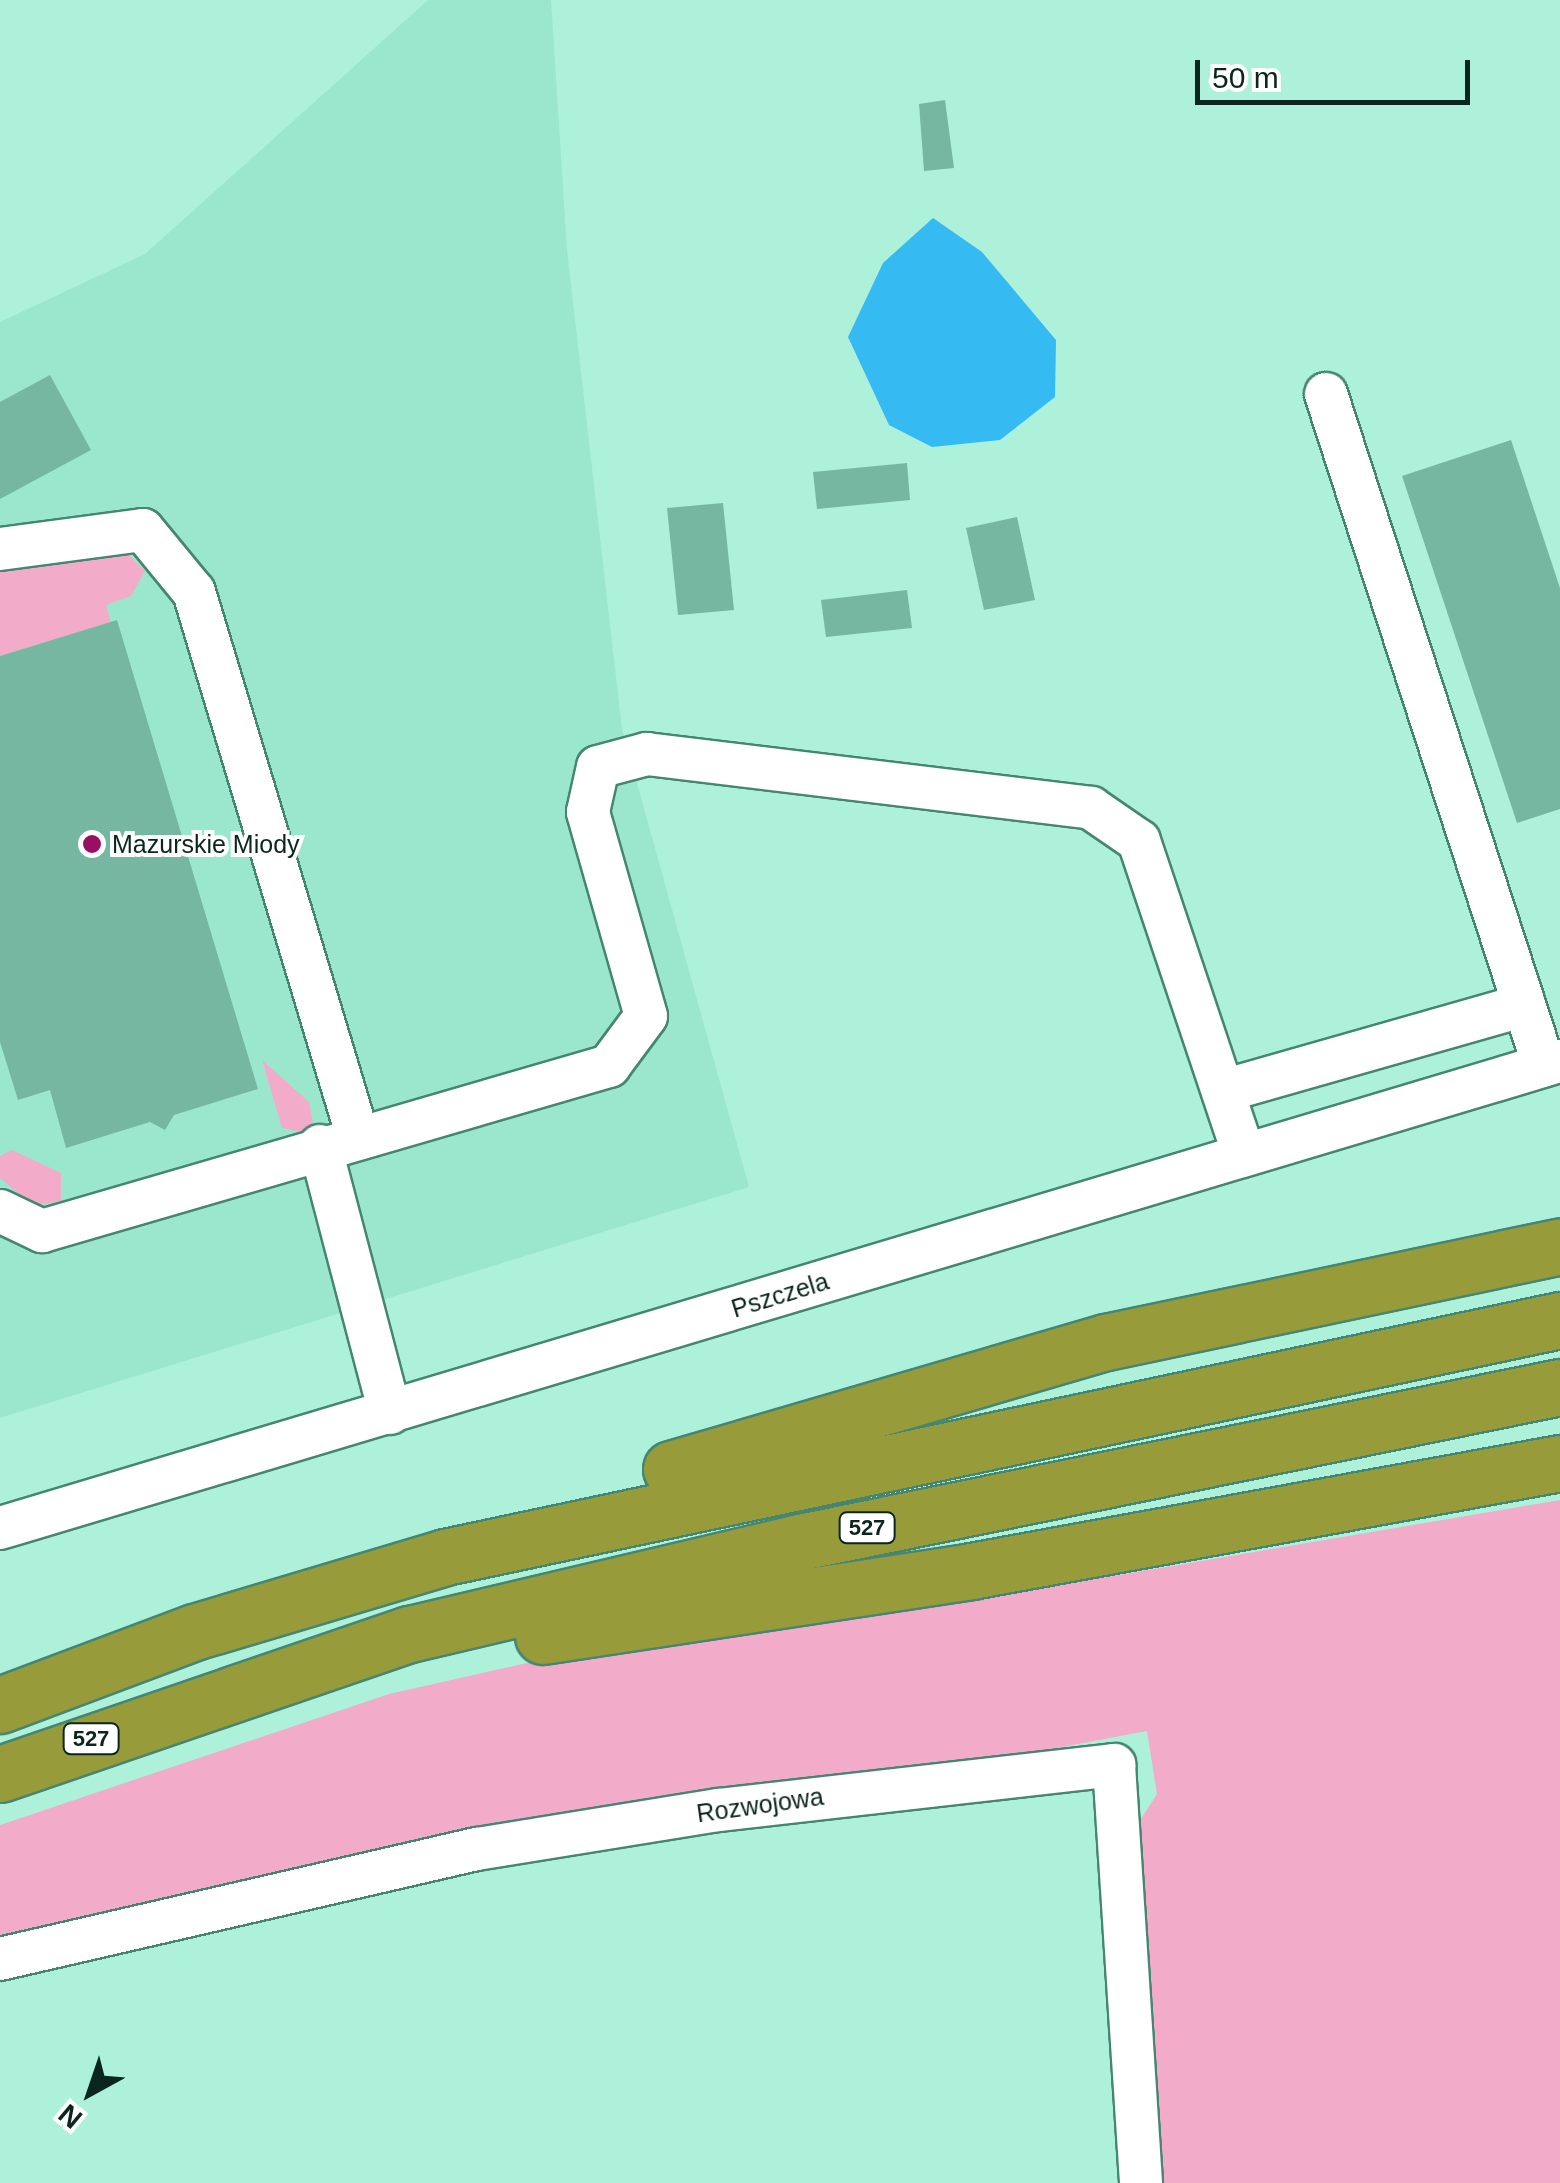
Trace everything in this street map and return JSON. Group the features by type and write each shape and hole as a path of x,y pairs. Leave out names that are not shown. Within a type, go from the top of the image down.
{"highway":[{"path":"446,1557 572,1496 1106,1342 1560,1246"},
{"name":"527","path":"0,1705 194,1632 446,1557 1560,1320"},
{"name":"527","path":"0,1774 182,1705 410,1634 670,1570 1560,1387"},
{"path":"182,1705 346,1686 558,1632 972,1571 1560,1463"}],"street":[{"path":"1326,394 1524,1005 1552,1064"},
{"path":"0,549 142,530 194,592 339,1140 390,1413"},
{"path":"0,1211 42,1231 339,1140 609,1066 646,1016 588,812 598,767 647,754 1091,808 1139,841 1244,1155"},
{"path":"1223,1091 1524,1005"},
{"name":"Pszczela","path":"0,1528 1552,1064"},
{"name":"Rozwojowa","path":"0,1958 477,1849 719,1810 1114,1765 1141,2183"}],"shaded area":[{"path":"428,0 551,0 567,250 622,729 749,1187 0,1418 0,322 145,254"},
{"path":"125,551 145,571 131,596 106,605 111,622 0,656 0,564"},
{"path":"262,1060 309,1102 313,1123 302,1132 282,1128"},
{"path":"12,1150 61,1173 61,1201 33,1206 0,1178 0,1156"},
{"path":"1560,1500 1560,2183 1162,2183 1139,1822 1157,1794 1147,1731 0,1947 0,1825 389,1694 624,1641 1025,1591"}],"water":[{"path":"933,218 982,252 1056,340 1055,397 1000,440 932,447 889,425 848,337 883,263"}],"building":[{"path":"945,100 954,168 924,171 919,104"},
{"path":"50,375 91,450 0,499 0,402"},
{"path":"1511,440 1560,588 1560,809 1517,823 1402,476"},
{"path":"907,463 910,500 817,509 813,472"},
{"path":"723,503 734,610 678,615 667,508"},
{"path":"1017,517 1035,600 984,610 966,528"},
{"path":"907,590 912,628 826,637 821,600"},
{"name":"Mazurskie Miody","path":"117,620 258,1089 174,1115 165,1130 150,1122 66,1148 50,1090 18,1100 0,1042 0,656"}],"place":[{"name":"Mazurskie Miody","path":"92,844"}]}
